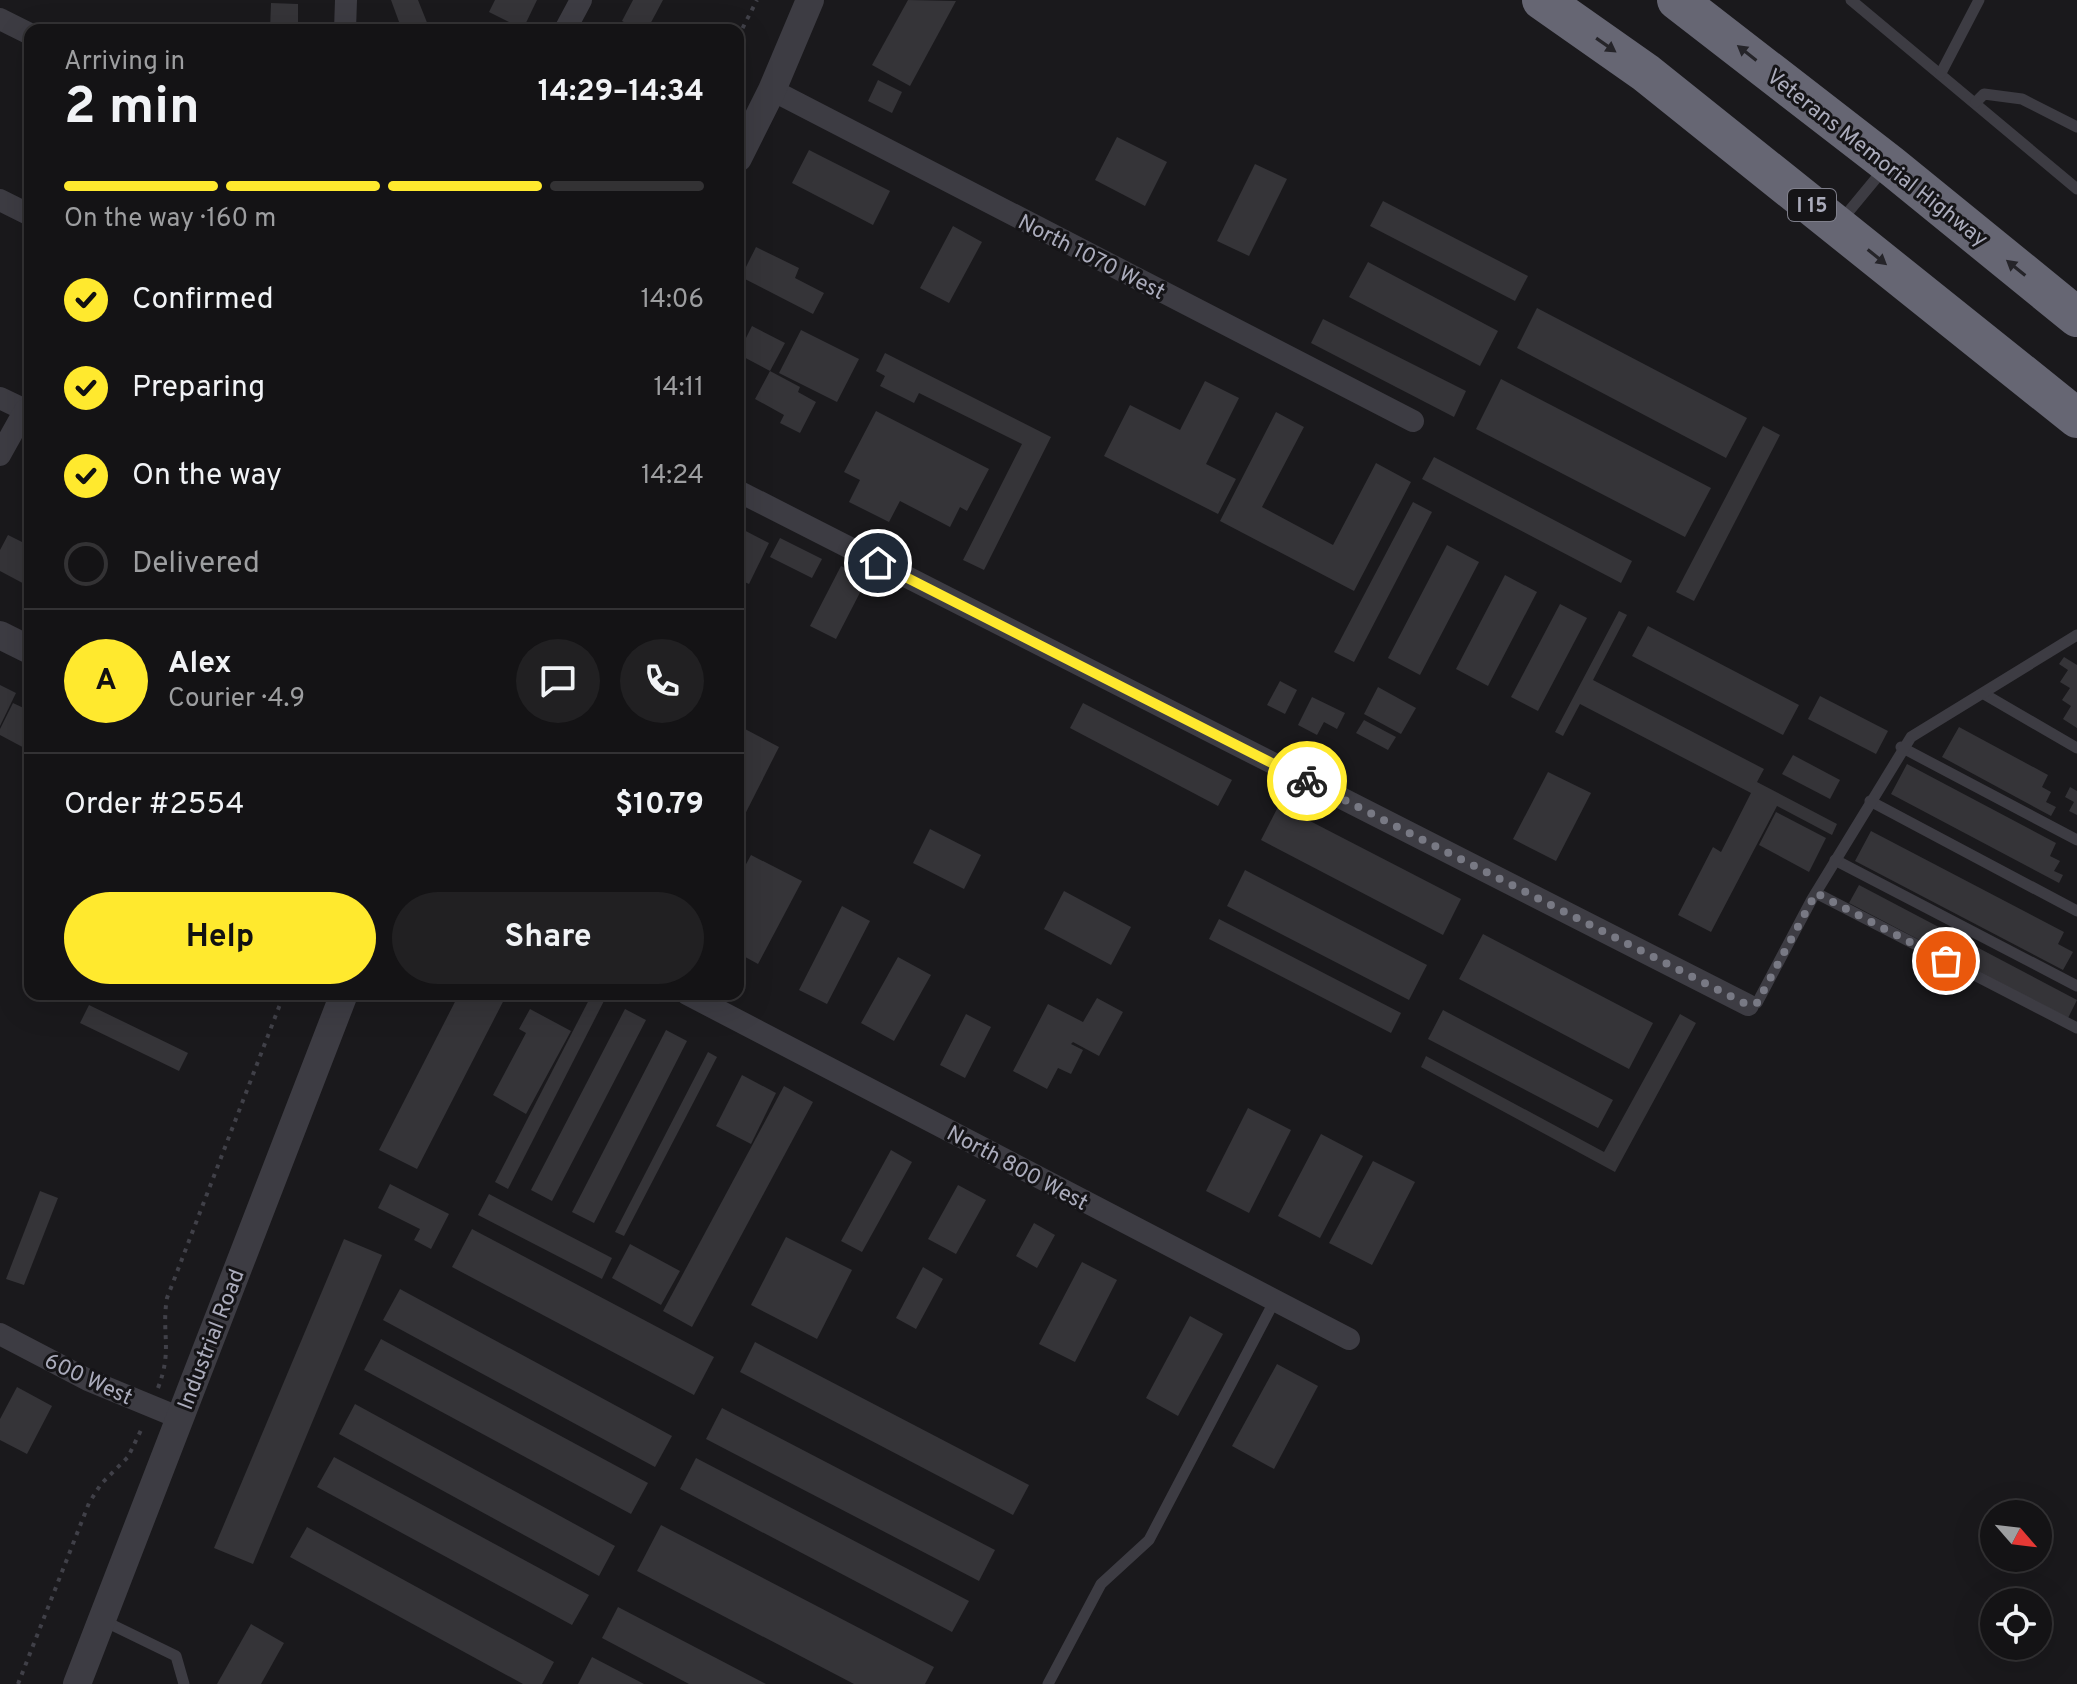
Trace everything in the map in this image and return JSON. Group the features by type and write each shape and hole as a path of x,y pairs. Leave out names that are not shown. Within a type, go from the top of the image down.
{"highway":[{"name":"I 15","path":"1542,0 1646,73 2077,418"},
{"name":"Veterans Memorial Highway","path":"1677,0 1889,164 2077,317"}],"street":[{"path":"345,24 346,0"},
{"path":"568,24 581,0"},
{"path":"744,146 772,90 810,0"},
{"path":"0,19 24,31"},
{"name":"North 1070 West","path":"772,90 1413,421"},
{"path":"0,200 24,212"},
{"path":"0,398 24,409"},
{"path":"0,455 24,415"},
{"path":"744,494 1748,1005"},
{"path":"0,635 24,647"},
{"name":"Industrial Road","path":"77,1684 342,1000"},
{"name":"North 800 West","path":"699,1000 1349,1339"},
{"name":"600 West","path":"0,1334 88,1380 180,1418"}],"lane":[{"path":"1851,0 2077,189"},
{"path":"1941,73 1979,0"},
{"path":"1976,102 1984,94 2022,99 2077,127"},
{"path":"1837,225 1889,164"},
{"path":"1748,1005 1757,1003 1816,893 1901,747 1911,737 2077,635"},
{"path":"1984,694 2077,748"},
{"path":"1901,747 2077,840"},
{"path":"1870,801 2077,911"},
{"path":"1835,860 2077,986"},
{"path":"1816,893 2077,1028"},
{"path":"1048,1684 1101,1584 1149,1540 1275,1300"},
{"path":"102,1620 176,1656 184,1684"}],"path":[{"path":"744,25 757,0"},
{"path":"164,1373 168,1355 165,1323 167,1298 282,1000"},
{"path":"18,1684 89,1503 101,1484 128,1457 140,1434"}],"building":[{"path":"391,0 418,0 428,24 400,24"},
{"path":"495,0 537,0 525,24 513,24 489,12"},
{"path":"633,0 663,0 650,24 622,21"},
{"path":"908,0 956,1 910,86 872,65"},
{"path":"271,3 298,4 298,24 270,24"},
{"path":"878,80 902,92 892,113 868,101"},
{"path":"1117,137 1167,162 1145,206 1095,180"},
{"path":"809,150 890,191 873,225 792,183"},
{"path":"1255,164 1287,179 1249,256 1217,241"},
{"path":"1383,201 1528,276 1515,301 1370,226"},
{"path":"953,226 982,242 949,303 920,288"},
{"path":"756,247 799,268 795,278 824,293 813,314 744,279 744,271"},
{"path":"1368,262 1498,331 1480,366 1349,297"},
{"path":"1537,308 1747,418 1726,458 1517,348"},
{"path":"1323,319 1466,391 1454,417 1311,343"},
{"path":"752,326 785,343 770,371 744,357 744,342"},
{"path":"801,330 859,359 837,402 779,373"},
{"path":"885,353 1051,437 984,570 963,560 1022,444 919,393 914,403 880,386 885,376 876,371"},
{"path":"770,371 800,387 798,392 816,402 800,433 780,423 784,415 755,399"},
{"path":"1501,379 1711,488 1685,537 1476,429"},
{"path":"1205,381 1239,398 1206,464 1236,479 1218,514 1104,456 1130,405 1180,430"},
{"path":"876,411 989,469 967,511 960,507 950,527 900,501 889,522 849,502 860,480 844,472"},
{"path":"1276,412 1304,427 1262,507 1333,545 1376,463 1411,482 1354,591 1220,521"},
{"path":"1763,426 1780,435 1694,601 1676,592"},
{"path":"1434,457 1632,561 1621,583 1422,479"},
{"path":"1413,502 1432,512 1354,662 1334,652"},
{"path":"744,530 769,543 749,584 744,582"},
{"path":"8,535 24,543 24,584 0,571 0,550"},
{"path":"780,538 822,559 812,578 770,557"},
{"path":"1447,545 1479,562 1420,675 1388,658"},
{"path":"841,566 867,579 836,639 810,626"},
{"path":"1505,575 1537,592 1488,686 1456,669"},
{"path":"1560,604 1587,618 1538,711 1511,697"},
{"path":"1619,611 1627,615 1593,680 1764,769 1757,782 1837,824 1832,835 1777,806 1711,932 1678,915 1713,847 1721,852 1751,793 1580,704 1563,736 1555,732"},
{"path":"1648,626 1799,705 1783,735 1632,656"},
{"path":"2064,657 2077,665 2077,728 2063,719 2071,706 2062,700 2070,688 2060,682 2068,670 2059,664"},
{"path":"1280,681 1297,690 1285,714 1267,705"},
{"path":"0,685 16,693 0,726"},
{"path":"1378,687 1416,708 1401,734 1364,714"},
{"path":"1820,696 1888,731 1876,754 1808,719"},
{"path":"1312,697 1345,713 1337,729 1324,722 1317,735 1298,725"},
{"path":"13,703 24,708 24,748 0,735"},
{"path":"1083,703 1232,780 1218,806 1070,728"},
{"path":"1364,720 1396,737 1388,750 1356,733"},
{"path":"1959,727 2048,775 2042,787 2051,792 2046,802 2056,807 2051,816 1942,757"},
{"path":"744,731 779,747 744,816"},
{"path":"1793,755 1840,780 1830,799 1782,774"},
{"path":"1907,764 2056,843 2050,856 2060,861 2054,871 2063,875 2059,883 1891,794"},
{"path":"1548,772 1591,793 1556,861 1513,839"},
{"path":"2070,787 2077,791 2077,815 2069,811 2074,802 2065,797"},
{"path":"1279,805 1461,899 1443,935 1261,840"},
{"path":"1776,812 1826,838 1809,872 1759,845"},
{"path":"930,829 981,855 964,889 913,863"},
{"path":"1871,831 2064,932 2058,944 2073,952 2063,970 1855,861"},
{"path":"751,855 802,881 758,964 744,956 744,868"},
{"path":"1245,870 1427,965 1409,1000 1227,906"},
{"path":"1859,885 2077,1000 2068,1018 1849,903"},
{"path":"1064,891 1131,927 1111,965 1044,929"},
{"path":"842,906 870,921 827,1004 799,990"},
{"path":"1219,919 1401,1013 1391,1033 1209,939"},
{"path":"1483,934 1653,1023 1629,1069 1459,979"},
{"path":"898,957 931,975 894,1041 861,1023"},
{"path":"1097,998 1123,1012 1099,1056 1073,1042 1071,1044 1083,1050 1071,1074 1058,1068 1047,1089 1013,1071 1048,1004 1083,1022"},
{"path":"456,1000 504,1000 417,1169 379,1150"},
{"path":"589,1000 604,1000 508,1189 495,1182"},
{"path":"89,1005 188,1053 179,1071 80,1023"},
{"path":"530,1009 571,1031 526,1114 493,1095 526,1033 519,1029"},
{"path":"625,1009 646,1020 552,1201 531,1190"},
{"path":"1443,1010 1613,1100 1598,1128 1428,1039"},
{"path":"966,1014 991,1027 965,1078 940,1065"},
{"path":"1680,1014 1696,1023 1615,1172 1421,1067 1426,1056 1604,1152"},
{"path":"666,1030 687,1041 594,1223 572,1212"},
{"path":"708,1052 717,1057 624,1236 615,1232"},
{"path":"742,1075 776,1093 751,1144 716,1126"},
{"path":"784,1086 813,1102 692,1327 663,1311"},
{"path":"1248,1108 1291,1130 1249,1213 1206,1191"},
{"path":"1321,1134 1363,1156 1320,1238 1278,1216"},
{"path":"891,1150 912,1162 862,1252 841,1241"},
{"path":"1373,1161 1415,1182 1372,1265 1329,1243"},
{"path":"390,1184 449,1214 431,1249 414,1240 420,1229 378,1208"},
{"path":"958,1185 986,1200 956,1254 928,1239"},
{"path":"40,1191 58,1198 24,1285 6,1279"},
{"path":"489,1194 612,1258 602,1279 478,1215"},
{"path":"1034,1223 1055,1235 1037,1268 1016,1256"},
{"path":"472,1229 714,1357 694,1395 452,1267"},
{"path":"786,1237 852,1270 817,1339 751,1305"},
{"path":"344,1239 382,1255 253,1564 214,1548"},
{"path":"630,1244 680,1271 661,1305 612,1278"},
{"path":"1082,1262 1117,1280 1075,1362 1039,1344"},
{"path":"923,1267 943,1279 916,1329 896,1318"},
{"path":"400,1289 672,1436 655,1467 383,1320"},
{"path":"1190,1316 1223,1334 1178,1416 1146,1398"},
{"path":"381,1339 648,1483 631,1514 364,1370"},
{"path":"755,1342 1029,1485 1013,1515 740,1372"},
{"path":"1277,1364 1318,1386 1274,1469 1232,1446"},
{"path":"17,1387 52,1406 27,1454 0,1440 0,1419"},
{"path":"355,1404 615,1546 599,1576 339,1434"},
{"path":"722,1408 995,1550 979,1581 706,1439"},
{"path":"334,1457 589,1595 572,1625 317,1487"},
{"path":"696,1458 969,1601 952,1632 680,1489"},
{"path":"661,1525 934,1667 925,1684 854,1684 637,1571"},
{"path":"307,1527 554,1662 542,1684 523,1684 290,1557"},
{"path":"618,1607 766,1684 689,1684 602,1638"},
{"path":"251,1624 284,1643 261,1684 217,1684"},
{"path":"592,1657 644,1684 578,1684"}],"way so far":[{"path":"1307,781 1748,1005 1757,1003 1816,893 1946,961"}],"route":[{"path":"878,563 1307,781"}]}
